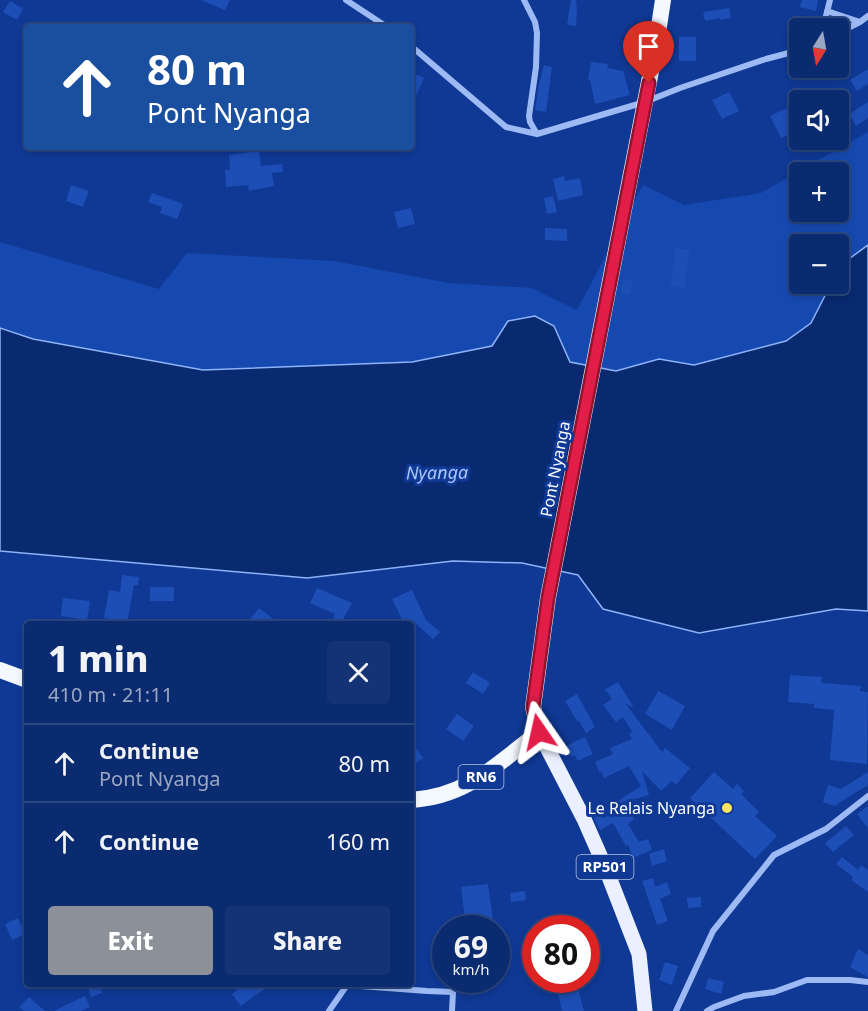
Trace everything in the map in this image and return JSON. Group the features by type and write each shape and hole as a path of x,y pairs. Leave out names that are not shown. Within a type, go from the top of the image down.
{"highway":[{"name":"Pont Nyanga","path":"539,732 533,707 548,598 656,46 663,0"},
{"path":"0,670 24,679"},
{"name":"RN6","path":"414,800 458,790 494,769 539,732"}],"main road":[{"name":"RP501","path":"539,732 584,819 639,954 645,1011"}],"street":[{"path":"346,0 382,24"},
{"path":"524,0 535,22 537,33 536,68 529,116 537,134"},
{"path":"825,18 830,0"},
{"path":"827,11 860,22"},
{"path":"849,28 868,16"},
{"path":"414,49 506,127 537,134 645,102 755,62 789,53"},
{"path":"676,1011 713,931 774,855 826,829 868,796"},
{"path":"707,1011 744,996 774,992 807,980 868,982"},
{"path":"329,1011 346,987"},
{"path":"374,987 453,992 452,1011"}],"shaded area":[{"path":"868,132 868,245 849,259 849,234 789,234 789,294 826,294 811,323 786,341 694,365 659,359 616,371 570,362 554,326 508,321 492,346 412,362 203,370 33,339 0,328 0,242 159,289 187,253 334,261 448,283 531,288 577,310 643,185 684,205 761,193 789,177 789,222 849,222 849,162 815,162 836,150 849,150 849,143"}],"water":[{"name":"Nyanga","path":"868,245 868,611 836,609 699,633 603,609 578,575 522,563 453,561 307,578 0,551 0,328 33,339 203,370 412,362 492,346 508,321 535,316 554,326 570,362 616,371 659,359 694,365 786,341 811,323 826,294 849,294 849,259"}],"building":[{"path":"201,0 230,0 225,10"},
{"path":"571,0 576,0 576,26 567,25"},
{"path":"802,0 818,0 816,11 800,7"},
{"path":"10,1 23,9 17,20 3,12"},
{"path":"729,8 731,18 705,21 703,12"},
{"path":"679,37 696,37 696,61 679,61"},
{"path":"591,62 608,64 607,68 623,71 630,95 595,104 590,80 588,80"},
{"path":"544,65 552,67 546,112 535,110"},
{"path":"868,69 868,84 857,91 850,80"},
{"path":"414,73 424,78 414,100"},
{"path":"729,92 739,111 722,119 712,100"},
{"path":"868,102 868,118 856,126 849,114"},
{"path":"789,107 789,134 781,138 770,116"},
{"path":"259,151 261,166 282,164 283,172 272,173 274,186 249,191 248,185 226,187 225,170 230,170 229,155"},
{"path":"564,176 565,181 580,178 583,195 558,201 553,179"},
{"path":"71,185 89,191 83,207 66,201"},
{"path":"152,193 183,204 177,219 160,213 162,207 148,202"},
{"path":"553,196 557,212 547,214 544,198"},
{"path":"411,208 415,224 398,228 394,212"},
{"path":"545,228 567,229 567,241 545,240"},
{"path":"676,248 690,250 684,289 670,286"},
{"path":"623,279 633,281 630,295 621,293"},
{"path":"122,575 139,577 138,585 134,585 127,621 104,618 109,590 120,592"},
{"path":"150,587 174,587 174,601 150,601"},
{"path":"317,588 352,603 342,621 337,621 333,619 335,614 310,603"},
{"path":"412,590 426,620 440,632 433,639 414,621 403,621 392,599"},
{"path":"63,598 90,601 87,620 61,616"},
{"path":"259,608 276,621 248,621"},
{"path":"473,672 490,683 483,694 466,683"},
{"path":"790,675 822,677 821,683 861,686 860,691 868,692 867,764 830,760 834,710 814,708 814,704 788,702"},
{"path":"618,682 634,708 625,703 662,752 665,748 690,768 676,785 672,781 661,791 642,771 649,795 617,804 616,802 641,786 629,766 604,778 595,762 613,754 610,748 632,739 629,734 632,732 623,717 616,722 603,705 612,699 604,690"},
{"path":"658,691 685,706 672,730 645,714"},
{"path":"577,694 595,727 586,733 565,701"},
{"path":"457,714 474,726 463,741 446,729"},
{"path":"585,737 593,754 578,761 575,755 571,757 566,746"},
{"path":"414,745 423,758 414,764"},
{"path":"714,772 733,789 737,784 744,791 741,794 759,812 755,816 777,836 755,859 690,798"},
{"path":"868,772 868,785 834,806 823,802 828,785 841,789"},
{"path":"624,805 634,819 628,824 639,842 648,839 652,850 633,858 628,845 626,846 613,823 600,830 592,814 599,809 604,818"},
{"path":"868,806 868,828 857,814"},
{"path":"846,826 854,835 833,852 825,843"},
{"path":"664,849 667,861 652,866 649,854"},
{"path":"842,857 858,870 861,865 868,870 868,892 851,880 853,877 836,864"},
{"path":"653,878 655,887 667,882 671,894 660,899 668,921 657,925 642,881"},
{"path":"488,884 492,915 464,915 461,887"},
{"path":"525,891 526,900 511,902 510,893"},
{"path":"701,897 701,907 688,908 687,898"},
{"path":"18,918 24,934 12,940 5,924"},
{"path":"858,949 868,955 868,977 850,967"},
{"path":"665,962 678,966 672,985 659,980"},
{"path":"708,978 724,982 721,994 705,989"},
{"path":"88,987 100,987 102,993 91,997"},
{"path":"236,987 268,987 241,1006 232,994 238,989"},
{"path":"558,993 579,993 584,1011 562,1011"},
{"path":"85,996 90,1007 81,1011 54,1011"},
{"path":"29,997 45,1011 24,1011 19,1007"}],"place":[{"name":"Le Relais Nyanga","path":"727,808"}],"route":[{"path":"539,732 533,707 548,598 649,83"}]}
